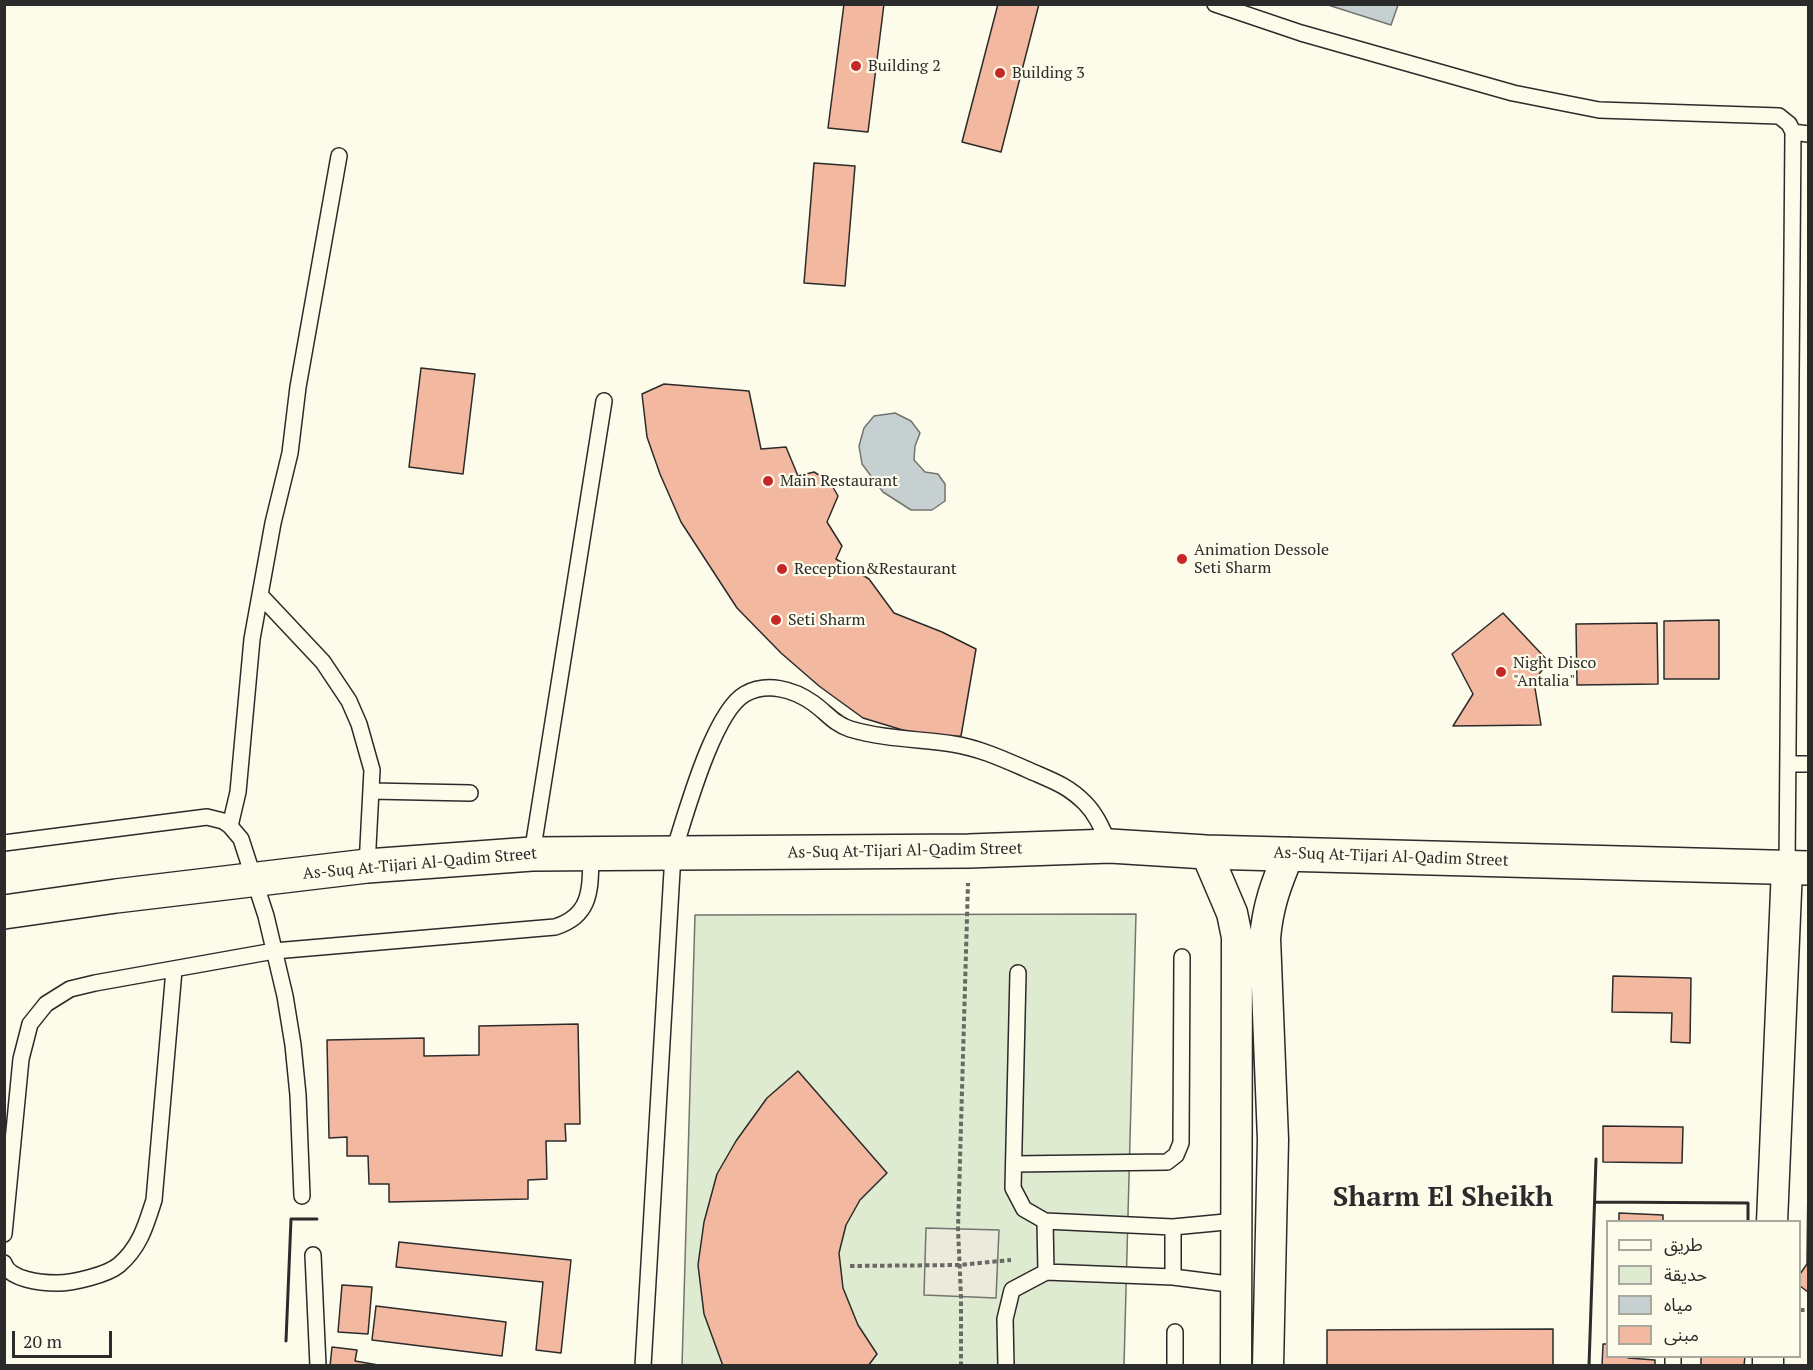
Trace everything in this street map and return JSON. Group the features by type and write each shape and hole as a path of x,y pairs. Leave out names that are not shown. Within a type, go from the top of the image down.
{"main road":[{"name":"As-Suq At-Tijari Al-Qadim Street","path":"4,912 116,896 368,866 532,854 969,851 1110,846 1206,852 1798,868"}],"street":[{"path":"1206,852 1232,913 1237,937 1236,1365"},
{"path":"1268,1365 1273,1140 1265,938 1267,916 1274,888 1289,854"},
{"path":"1772,1220 1798,868"}],"lane":[{"path":"1215,4 1301,33 1513,93 1599,110 1779,116 1789,124 1793,132 1788,764 1798,868"},
{"path":"1793,132 1809,134"},
{"path":"230,825 238,792 250,660 260,595 273,523 290,453 298,387 339,156"},
{"path":"532,854 604,401"},
{"path":"260,595 323,662 350,701 372,770 368,866"},
{"path":"643,1365 673,854 697,780 732,704 742,695 758,688 777,688 790,691 813,703 828,718 848,729 886,737 973,748 1054,780 1075,794 1095,816 1110,846"},
{"path":"1788,764 1809,764"},
{"path":"371,791 470,793"},
{"path":"4,843 207,817 230,825 241,838 266,916 285,996 298,1095 302,1196"},
{"path":"4,1234 21,1059 30,1024 45,1004 70,989 95,983 274,951 555,927 573,918 586,902 589,893 591,854"},
{"path":"1014,1164 1167,1162 1176,1155 1181,1143 1182,957"},
{"path":"4,1263 12,1275 22,1279 58,1283 93,1276 118,1266 143,1236 154,1200 174,970"},
{"path":"1018,973 1013,1188 1024,1209 1045,1221 1173,1227 1236,1221"},
{"path":"1045,1221 1046,1272"},
{"path":"1173,1227 1173,1277"},
{"path":"312,1255 318,1365"},
{"path":"1006,1365 1005,1319 1012,1290 1046,1272 1173,1277 1236,1285"},
{"path":"1175,1332 1175,1365"}],"path":[{"path":"961,1365 958,1229 969,851"},
{"path":"850,1266 959,1265"}],"green space":[{"path":"1136,914 1124,1365 682,1366 695,915"}],"shaded area":[{"path":"926,1228 999,1230 996,1298 924,1295"}],"water":[{"path":"1328,5 1398,5 1391,25"},
{"path":"895,413 911,421 920,433 915,446 914,460 925,472 938,474 945,484 945,501 932,510 911,510 883,492 862,464 859,446 864,428 874,416"}],"building":[{"name":"Building 2","path":"844,4 884,4 868,132 828,128"},
{"name":"Building 3","path":"998,4 1039,4 1001,152 962,142"},
{"path":"814,163 855,166 845,286 804,283"},
{"path":"421,368 475,374 463,474 409,467"},
{"name":"Reception&Restaurant","path":"664,384 749,391 761,449 786,447 798,476 814,472 830,482 838,496 827,522 842,546 836,559 869,579 894,613 942,632 976,649 961,736 929,738 863,718 819,686 781,653 737,608 681,522 647,437 642,394"},
{"name":"Night Disco \"Antalia\"","path":"1503,613 1548,661 1534,682 1541,725 1453,726 1473,694 1452,654"},
{"path":"1719,620 1719,679 1664,679 1664,621"},
{"path":"1657,623 1658,684 1577,685 1576,624"},
{"path":"1613,976 1691,978 1690,1043 1671,1042 1672,1013 1612,1012"},
{"path":"578,1024 580,1124 565,1124 566,1141 546,1141 547,1179 528,1180 528,1199 389,1202 389,1184 369,1184 368,1156 347,1156 347,1137 329,1138 327,1040 424,1038 424,1056 479,1055 479,1026"},
{"path":"798,1071 887,1173 860,1200 846,1225 839,1253 843,1288 858,1325 877,1354 868,1366 723,1366 704,1314 698,1265 704,1222 717,1174 736,1141 767,1098"},
{"path":"1603,1126 1683,1127 1682,1163 1603,1162"},
{"path":"1808,1178 1808,1292 1801,1287 1801,1273 1807,1264"},
{"path":"1619,1213 1663,1215 1663,1220 1619,1220"},
{"path":"399,1242 571,1260 561,1353 536,1350 543,1282 396,1267"},
{"path":"342,1285 372,1287 368,1334 338,1332"},
{"path":"376,1306 506,1322 502,1356 372,1340"},
{"path":"1553,1329 1553,1366 1327,1366 1327,1330"},
{"path":"1603,1344 1606,1344 1606,1358 1655,1360 1655,1366 1602,1366"},
{"path":"332,1347 357,1350 355,1361 384,1366 330,1366"},
{"path":"1701,1358 1745,1358 1744,1366 1701,1366"}],"wall":[{"path":"1589,1366 1596,1159"},
{"path":"1595,1202 1748,1203 1748,1220"},
{"path":"286,1341 291,1219 317,1219"}],"place":[{"name":"Building 2","path":"856,66"},
{"name":"Building 3","path":"1000,73"},
{"name":"Main Restaurant","path":"768,481"},
{"name":"Animation Dessole Seti Sharm","path":"1182,559"},
{"name":"Reception&Restaurant","path":"782,569"},
{"name":"Seti Sharm","path":"776,620"},
{"name":"Night Disco \"Antalia\"","path":"1501,672"}],"district":[{"name":"Sharm El Sheikh","path":"1443,1198"}]}
